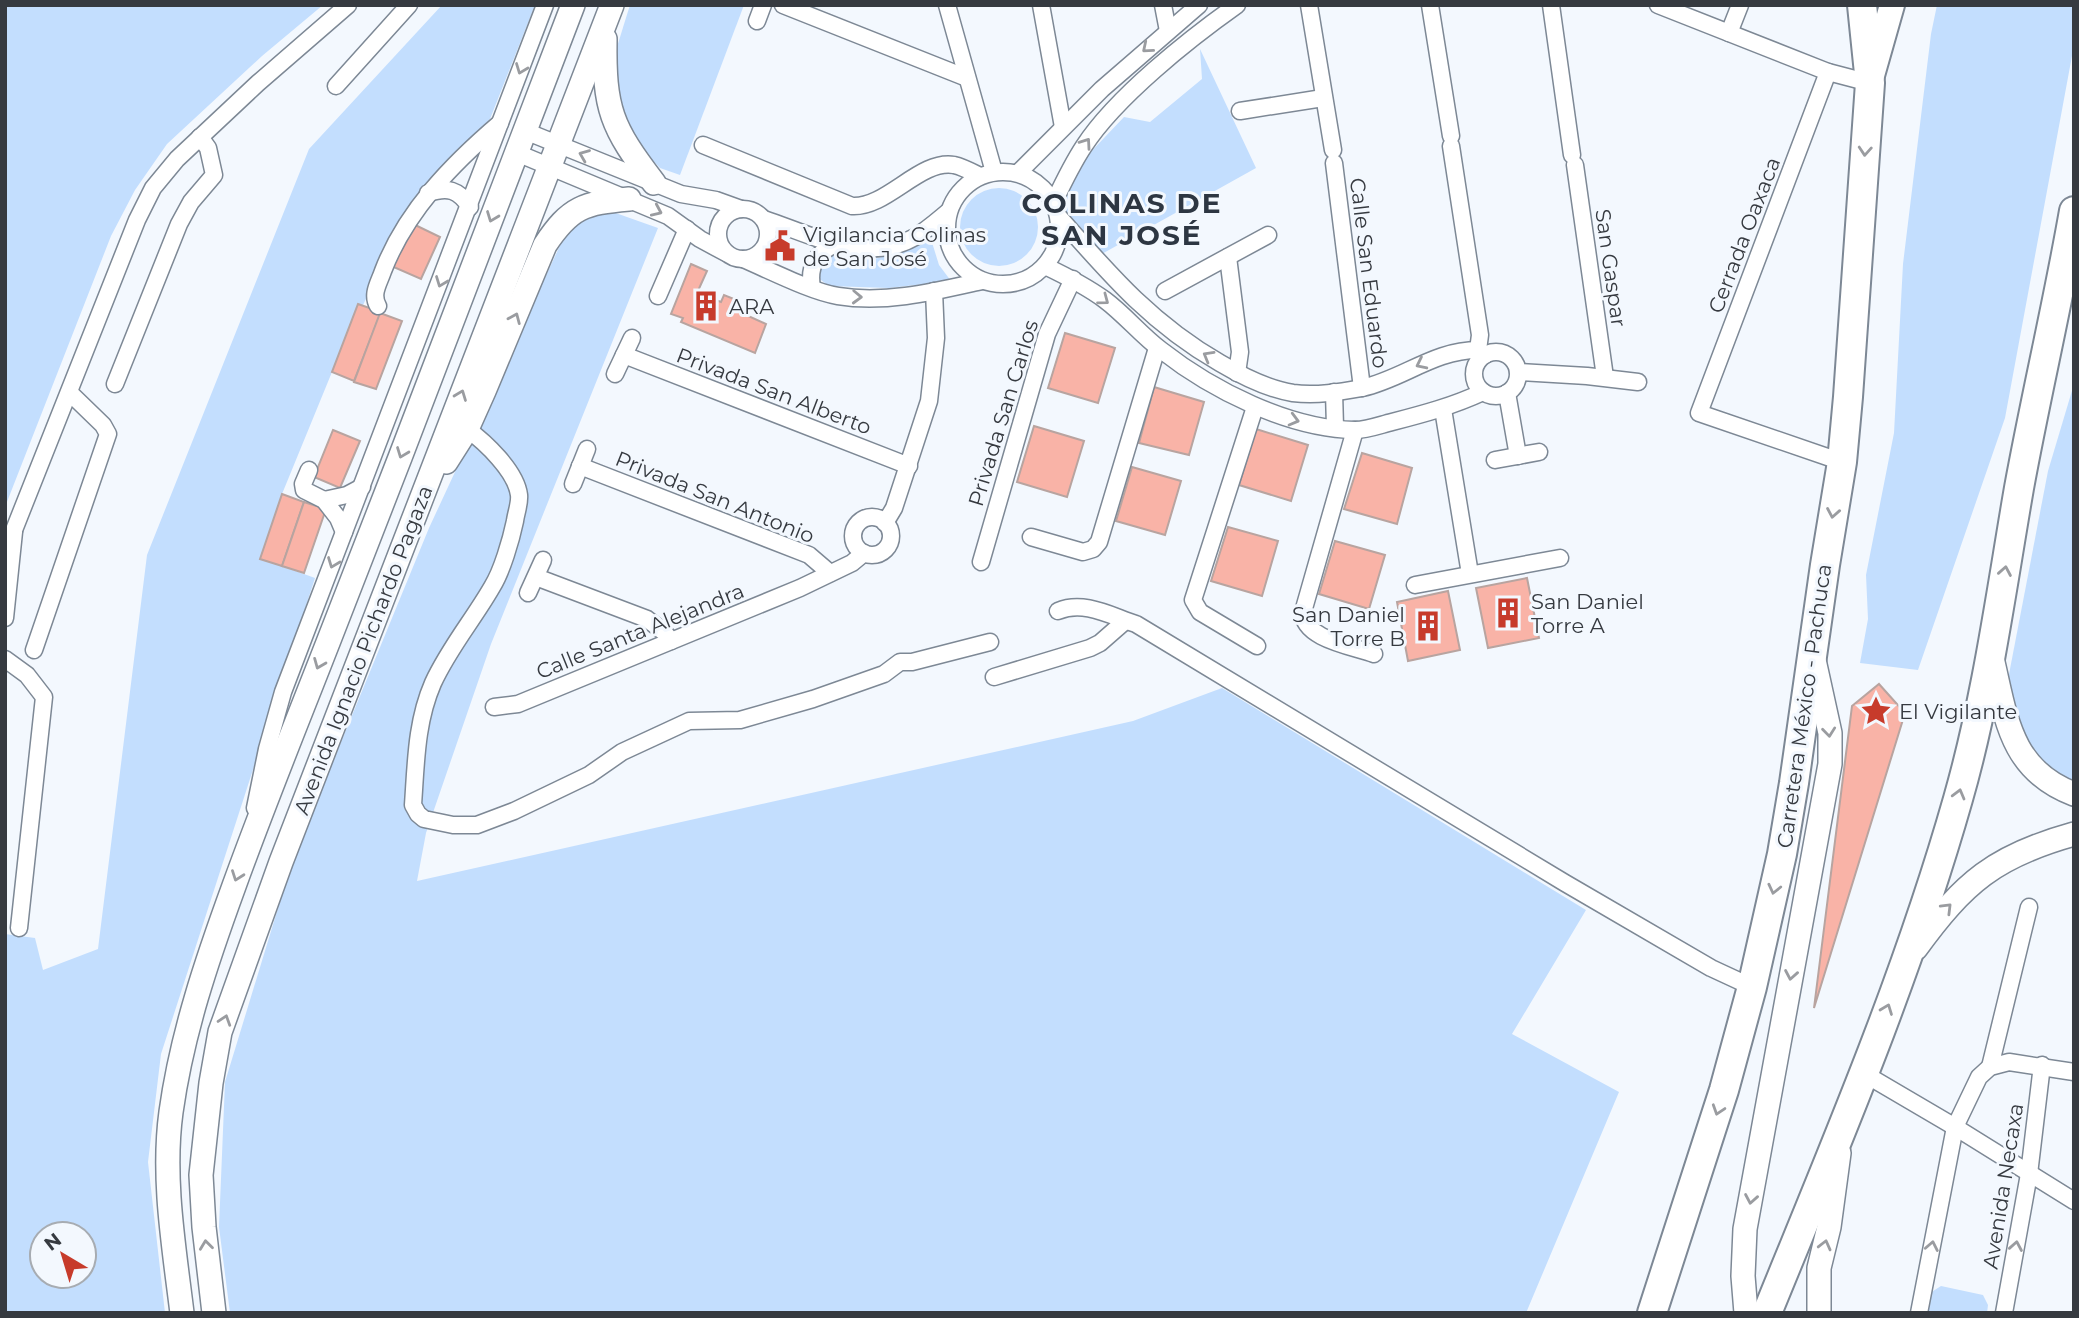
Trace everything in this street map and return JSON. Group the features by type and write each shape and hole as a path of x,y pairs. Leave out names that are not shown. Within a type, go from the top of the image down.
{"highway":[{"name":"Carretera México - Pachuca","path":"1652,1313 1724,1090 1752,987 1782,854 1803,731 1842,462 1870,83 1862,5"},
{"path":"1767,1313 1842,1130 1905,961 1958,798 1991,654 2020,486 2064,320 2061,283 2074,211"}],"main road":[{"name":"Avenida Ignacio Pichardo Pagaza","path":"182,1313 173,1242 169,1174 170,1117 201,975 248,845 390,485 573,5"},
{"path":"1870,83 1892,5"},
{"name":"Avenida Ignacio Pichardo Pagaza","path":"214,1313 201,1175 220,1032 286,849 609,14"},
{"path":"609,14 605,66 610,113 623,140 654,183"},
{"path":"417,509 467,429 545,245 559,224 568,215 595,202 629,199"},
{"path":"2061,283 2074,256"},
{"path":"1745,1313 1742,1276 1745,1229 1829,764 1830,733 1813,653"},
{"path":"1991,654 2007,718 2023,758 2043,778 2074,794"},
{"path":"1905,961 1939,915 1986,870 2039,844 2074,834"},
{"path":"1819,1313 1819,1268 1829,1227 1842,1130"}],"street":[{"path":"5,618 10,537 144,204 164,173 200,137 348,5"},
{"path":"336,86 409,5"},
{"name":"Avenida Ignacio Pichardo Pagaza","path":"248,845 264,761 283,692 545,5"},
{"path":"757,21 764,5"},
{"path":"783,5 967,78"},
{"path":"947,5 967,78 987,174"},
{"path":"1041,5 1063,128"},
{"path":"1163,5 1168,31"},
{"path":"1018,173 1109,81 1199,5"},
{"path":"949,211 946,228 948,245 956,260 968,273 982,281 999,285 1016,283 1032,276 1045,265 1057,243 1056,210 1073,163 1102,121 1147,78 1237,5"},
{"name":"Calle San Eduardo","path":"1309,5 1333,157 1362,388"},
{"path":"703,145 852,206 868,204 938,166 952,164 987,174 1018,173 1043,187 1056,210 1137,303 1188,344 1237,373 1263,385 1292,393 1334,392 1381,383 1450,352 1481,353 1499,353 1512,359 1518,372 1515,384 1507,393 1495,396 1483,392 1475,380 1474,373 1481,353 1479,335 1430,5"},
{"name":"San Gaspar","path":"1551,5 1605,377"},
{"path":"1658,5 1828,72 1870,83"},
{"path":"1729,33 1740,5"},
{"name":"Cerrada Oaxaca","path":"1828,72 1699,413 1842,462"},
{"path":"1240,111 1323,98"},
{"path":"378,306 374,294 405,225 428,193 501,122"},
{"path":"525,131 681,194 716,200 837,244 861,249 900,244 921,233 949,211 961,191 987,174"},
{"path":"115,384 179,224 191,202 213,177 208,148 200,137"},
{"path":"517,153 668,216 700,239 726,253 836,296 878,298 982,281"},
{"path":"428,193 441,189 454,190 461,194 470,207"},
{"path":"726,253 720,245 719,226 724,217 741,208"},
{"path":"743,260 752,258 765,246 768,237 764,219"},
{"path":"658,296 687,229"},
{"path":"1166,291 1268,235"},
{"path":"812,287 811,268 815,260 828,247 837,244"},
{"path":"1228,257 1240,352 1237,373"},
{"path":"1045,265 1073,279 1106,301 1176,362 1255,407 1310,424 1355,430 1443,409 1483,392"},
{"name":"Privada San Carlos","path":"981,562 1047,334 1073,279"},
{"path":"885,523 894,508 929,401 936,338 933,291"},
{"path":"1124,317 1137,303"},
{"path":"615,374 632,338"},
{"path":"1031,537 1083,552 1093,549 1099,542 1157,348"},
{"name":"Privada San Alberto","path":"624,355 909,466"},
{"path":"1518,372 1605,377 1638,382"},
{"path":"1334,392 1335,427"},
{"path":"34,650 107,434 103,425 69,393"},
{"path":"1507,393 1518,456"},
{"path":"1255,407 1193,600 1200,612 1257,646"},
{"path":"1443,409 1470,573"},
{"path":"467,429 481,439 503,463 516,486 519,500 513,529 494,585 452,646 432,685 419,726 414,805 424,819 453,825 477,825 527,805 589,775 622,752 690,721 740,720 884,674 900,662 912,662 990,642"},
{"path":"1355,430 1303,619 1314,634 1374,654"},
{"path":"573,484 587,450"},
{"path":"1495,460 1539,452"},
{"name":"Privada San Antonio","path":"580,466 809,555 830,573"},
{"path":"309,470 303,484 304,490 324,500 338,518 344,532"},
{"path":"324,500 347,495 362,487"},
{"path":"873,517 885,523 890,533 889,544 881,552 864,553 855,544 853,537 856,525 861,520 873,517"},
{"name":"Calle Santa Alejandra","path":"494,707 518,704 800,588 852,563 864,553"},
{"path":"1415,585 1560,558"},
{"path":"528,593 543,560"},
{"path":"536,577 647,619 671,641"},
{"path":"1058,611 1069,606 1088,607 1124,622 1136,624 1711,968 1752,987"},
{"path":"994,677 1090,648 1100,643 1124,622"},
{"path":"5,659 27,675 44,697 19,928"},
{"path":"1990,1067 2029,907"},
{"path":"1919,1313 1955,1126 1979,1077 1990,1067 2009,1062 2074,1072"},
{"name":"Avenida Necaxa","path":"2004,1313 2029,1174 2042,1065"},
{"path":"1863,1073 1955,1126 2074,1201"}],"shaded area":[{"path":"5,5 323,5 262,56 167,144 135,190 111,236 5,507"},
{"path":"442,5 535,5 490,119 454,153 403,219 332,372 282,494 260,558 315,578 161,1054 148,1162 165,1313 7,1313 5,934 35,938 43,970 98,949 147,555 309,149"},
{"path":"630,5 744,5 680,175 660,168 628,135 616,94 616,50"},
{"path":"1937,5 2074,5 2074,45 2005,418 1918,670 1860,663 1868,619 1866,575 1894,433 1903,264 1931,34"},
{"path":"1200,49 1256,168 1100,255 1067,217 1062,198 1085,158 1124,117 1150,122 1202,79"},
{"path":"999,188 1014,191 1031,205 1038,227 1035,242 1021,259 999,266 984,263 967,249 960,227 963,212 977,195"},
{"path":"610,211 658,228 491,644 426,833 417,881 1133,721 1222,688 1586,910 1512,1034 1619,1092 1526,1313 230,1313 219,1227 225,1082 293,859 429,528 569,226"},
{"path":"930,236 939,265 951,281 889,288 829,286 817,277 816,264 827,255 855,259 875,258 904,250"},
{"path":"2074,384 2074,788 2036,767 2005,695 2048,471"},
{"path":"1941,1286 1983,1295 1988,1305 1987,1313 1926,1313 1930,1293"}],"building":[{"path":"409,222 440,237 421,279 389,265"},
{"name":"ARA","path":"691,264 707,271 697,293 721,302 724,295 739,301 735,310 766,324 755,353 681,322 683,318 671,314"},
{"path":"358,304 381,312 354,381 332,372"},
{"path":"380,313 402,321 376,389 354,382"},
{"path":"1065,333 1115,348 1098,403 1048,388"},
{"path":"1154,387 1204,402 1189,455 1139,443"},
{"path":"1034,426 1084,441 1067,497 1017,482"},
{"path":"1256,429 1308,445 1291,501 1239,485"},
{"path":"333,430 360,441 340,488 314,477"},
{"path":"1362,453 1412,468 1397,524 1344,509"},
{"path":"1132,467 1181,481 1165,535 1116,521"},
{"path":"282,494 304,502 282,566 260,559"},
{"path":"304,502 326,509 304,573 282,566"},
{"path":"1228,527 1278,541 1262,596 1211,581"},
{"path":"1335,541 1385,555 1369,609 1319,594"},
{"name":"San Daniel Torre A","path":"1527,578 1539,638 1488,648 1476,588"},
{"name":"San Daniel Torre B","path":"1448,591 1460,650 1408,661 1397,602"},
{"path":"1879,684 1905,713 1814,1008 1852,706"}],"place":[{"name":"Vigilancia Colinas de San José","path":"780,246"},
{"name":"ARA","path":"706,306"},
{"name":"San Daniel Torre A","path":"1508,613"},
{"name":"San Daniel Torre B","path":"1428,626"},
{"name":"El Vigilante","path":"1876,711"}],"district":[{"name":"COLINAS DE SAN JOSÉ","path":"1122,219"}]}
